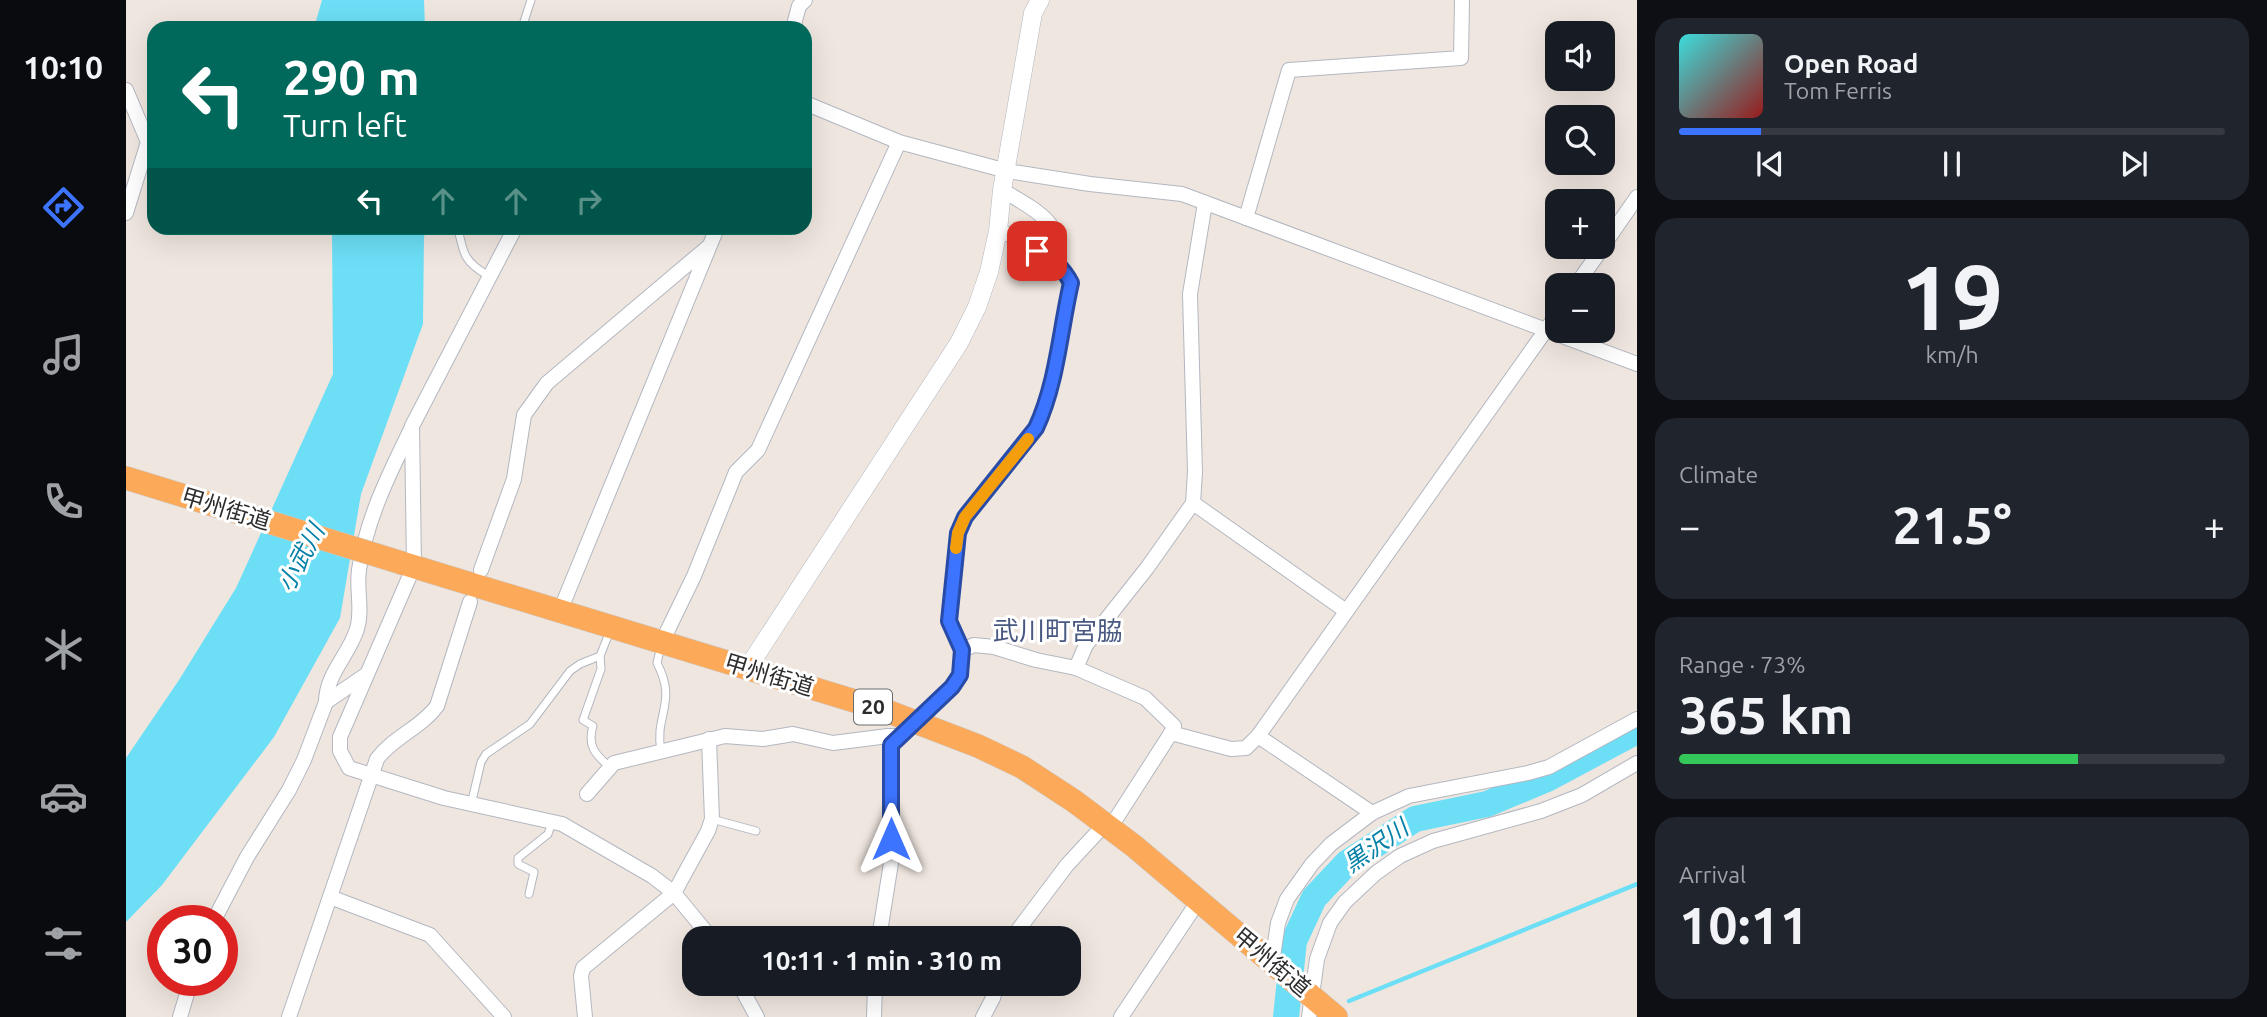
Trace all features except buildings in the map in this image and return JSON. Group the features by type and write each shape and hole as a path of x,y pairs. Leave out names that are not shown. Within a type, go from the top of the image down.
{"highway":[{"name":"甲州街道","path":"126,478 747,668 908,729 978,746 1022,767 1107,826 1272,963 1310,1006 1336,1017"}],"street":[{"path":"795,21 799,6 805,0"},
{"path":"747,668 959,343 977,307 989,272 998,231 1002,190 1033,13 1040,0"},
{"path":"1246,218 1289,70 1461,58 1462,0"},
{"path":"126,90 147,140"},
{"path":"812,106 899,142 1007,171 1182,194 1545,330"},
{"path":"662,642 695,576 736,472 758,450 899,142"},
{"path":"126,213 147,145"},
{"path":"1002,190 1041,213 1053,228 1059,249 1054,260"},
{"path":"1615,229 1637,197"},
{"path":"1076,668 1086,645 1147,568 1193,503 1195,472 1189,294 1205,203"},
{"path":"880,926 891,863 891,745 952,687 960,675 962,650 949,621 958,533 965,517 1036,428 1055,367 1071,283 1066,272 1054,260 1020,243 1006,231 998,231"},
{"path":"222,905 247,857 294,780 326,702 326,688 356,630 361,606 358,573 364,541 387,478 511,235"},
{"path":"560,611 714,235"},
{"path":"481,569 514,478 524,415 547,383 709,246"},
{"path":"1171,733 1231,749 1246,748 1258,736 1545,331"},
{"path":"1581,343 1637,364"},
{"path":"412,426 408,565 368,673 340,737 341,751 349,768 471,804 552,821 593,841 652,876 674,893 700,926"},
{"path":"1193,503 1346,611"},
{"path":"289,1017 377,759 384,750 429,717 437,706 470,602"},
{"path":"962,650 974,645 993,647 1076,668 1145,698 1174,726 1107,826 1068,865 1021,926"},
{"path":"326,702 368,673"},
{"path":"1272,963 1278,923 1287,899 1312,864 1331,845 1372,813 1409,796 1549,767 1637,719"},
{"path":"587,794 614,763 644,758 709,739 725,736 763,739 793,734 833,743 888,736 908,729"},
{"path":"1258,736 1372,813"},
{"path":"585,1017 581,976 583,968 674,893 708,831 712,819 709,739"},
{"path":"1310,1006 1317,958 1330,923 1345,902 1376,873 1401,856 1433,841 1541,811 1582,794 1637,763"},
{"path":"330,897 430,935 505,1017"},
{"path":"1121,1017 1199,900"},
{"path":"180,1017 186,996"},
{"path":"746,996 757,1017"},
{"path":"874,1017 875,996"},
{"path":"983,1017 994,996"}],"lane":[{"path":"524,21 531,0"},
{"path":"460,235 473,268 489,276"},
{"path":"610,767 591,745 589,739 593,726 583,720 601,668 600,656 612,627"},
{"path":"661,751 659,739 668,695 664,677 656,663 662,642"},
{"path":"471,804 481,762 486,754 530,724 570,671 600,656"},
{"path":"712,819 756,831"},
{"path":"529,894 534,872 518,864 518,858 548,834 552,821"}],"water":[{"path":"322,0 424,0 425,21 316,21"},
{"name":"小武川","path":"332,235 425,235 423,324 361,494 340,618 274,737 162,885 126,922 126,758 179,680 236,588 333,374"}],"waterway":[{"name":"黒沢川","path":"1286,1017 1294,941 1314,898 1347,863 1415,819 1487,804 1547,779 1637,731"},
{"path":"1349,1001 1637,884"}],"slow traffic":[{"path":"956,548 958,533 965,517 1028,439"}],"district":[{"name":"武川町宮脇","path":"1058,631"}],"route":[{"path":"891,839 891,745 952,687 960,675 963,662 962,650 949,621 958,533 965,517 1036,428 1055,367 1071,283 1066,272 1054,260 1037,251"}]}
